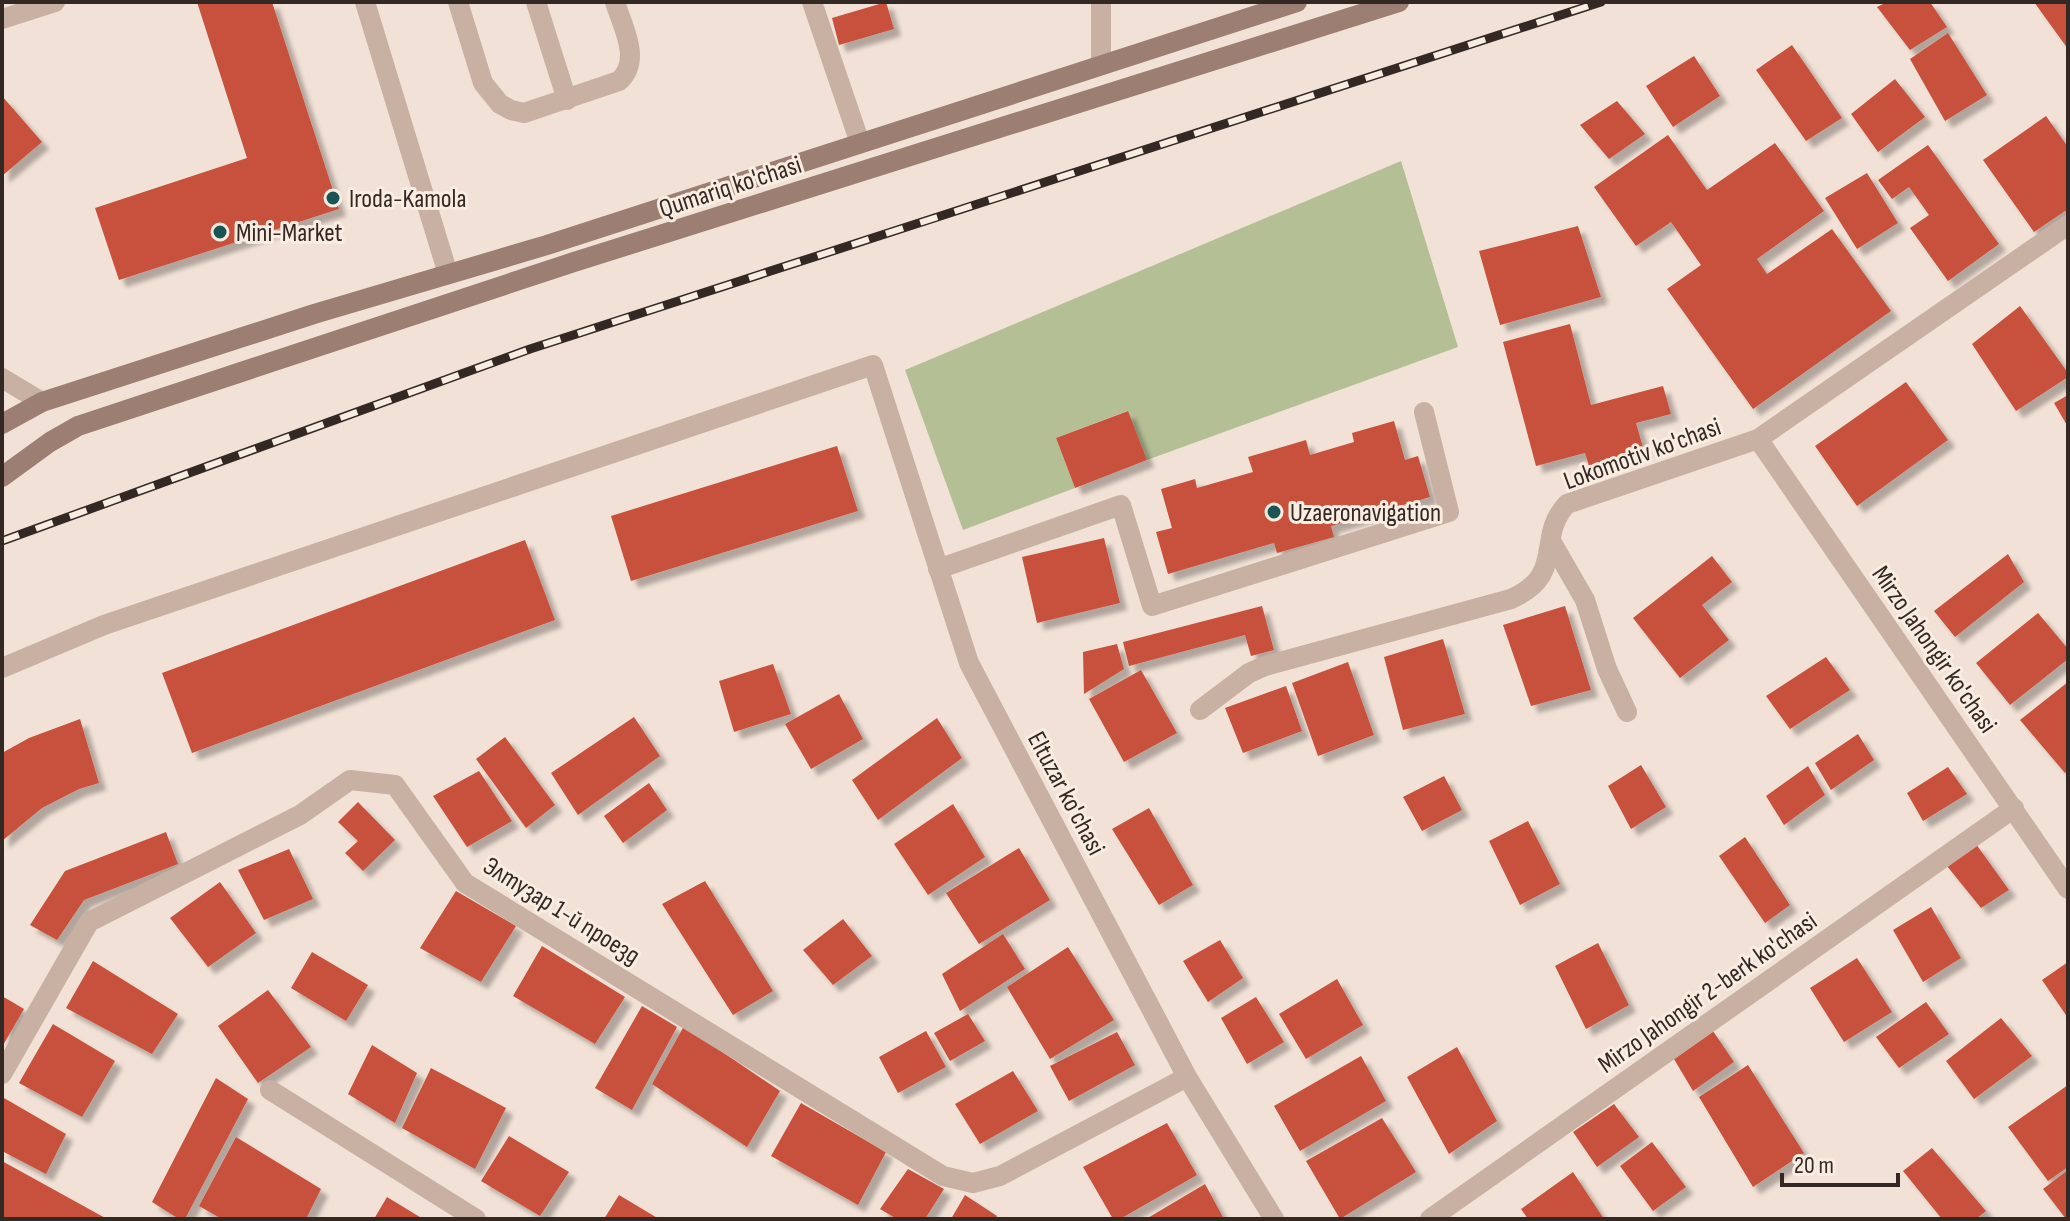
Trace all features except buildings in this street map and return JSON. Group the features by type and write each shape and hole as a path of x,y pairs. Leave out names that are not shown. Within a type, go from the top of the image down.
{"main road":[{"name":"Qumariq ko'chasi","path":"2,424 42,402 1297,2"},
{"name":"Qumariq ko'chasi","path":"2,477 78,426 458,300 1399,2"},
{"path":"448,274 458,300"}],"street":[{"path":"2,19 55,2"},
{"path":"365,2 448,274"},
{"path":"458,2 483,83 500,104 524,113 619,81 626,74 632,54 615,2"},
{"path":"536,2 567,100"},
{"path":"812,2 860,143"},
{"path":"1101,2 1101,65"},
{"name":"Lokomotiv ko'chasi","path":"1200,710 1249,673 1265,666 1511,599 1531,590 1541,579 1558,514 1567,504 1758,439 2068,225"},
{"name":"Eltuzar ko'chasi","path":"2,668 104,625 873,365 969,663 1187,1077 1274,1219"},
{"path":"2,378 42,402"},
{"path":"938,569 1121,505 1152,606 1449,512 1424,412"},
{"name":"Mirzo Jahongir ko'chasi","path":"1758,439 2068,889"},
{"path":"1551,541 1585,600 1607,669 1627,712"},
{"name":"Элтузар 1-й проезд","path":"2,1074 89,922 300,815 350,780 395,785 465,883 943,1176 973,1183 1000,1176 1187,1077"},
{"name":"Mirzo Jahongir 2-berk ko'chasi","path":"1430,1219 2014,808"},
{"path":"270,1090 476,1219"}],"green space":[{"path":"1401,161 1458,347 1147,460 1127,411 1056,438 1075,488 963,530 905,370"}],"railway":[{"path":"2,541 530,349 1601,2"}],"place":[{"name":"Iroda-Kamola","path":"333,198"},
{"name":"Mini-Market","path":"220,232"},
{"name":"Uzaeronavigation","path":"1274,512"}]}
